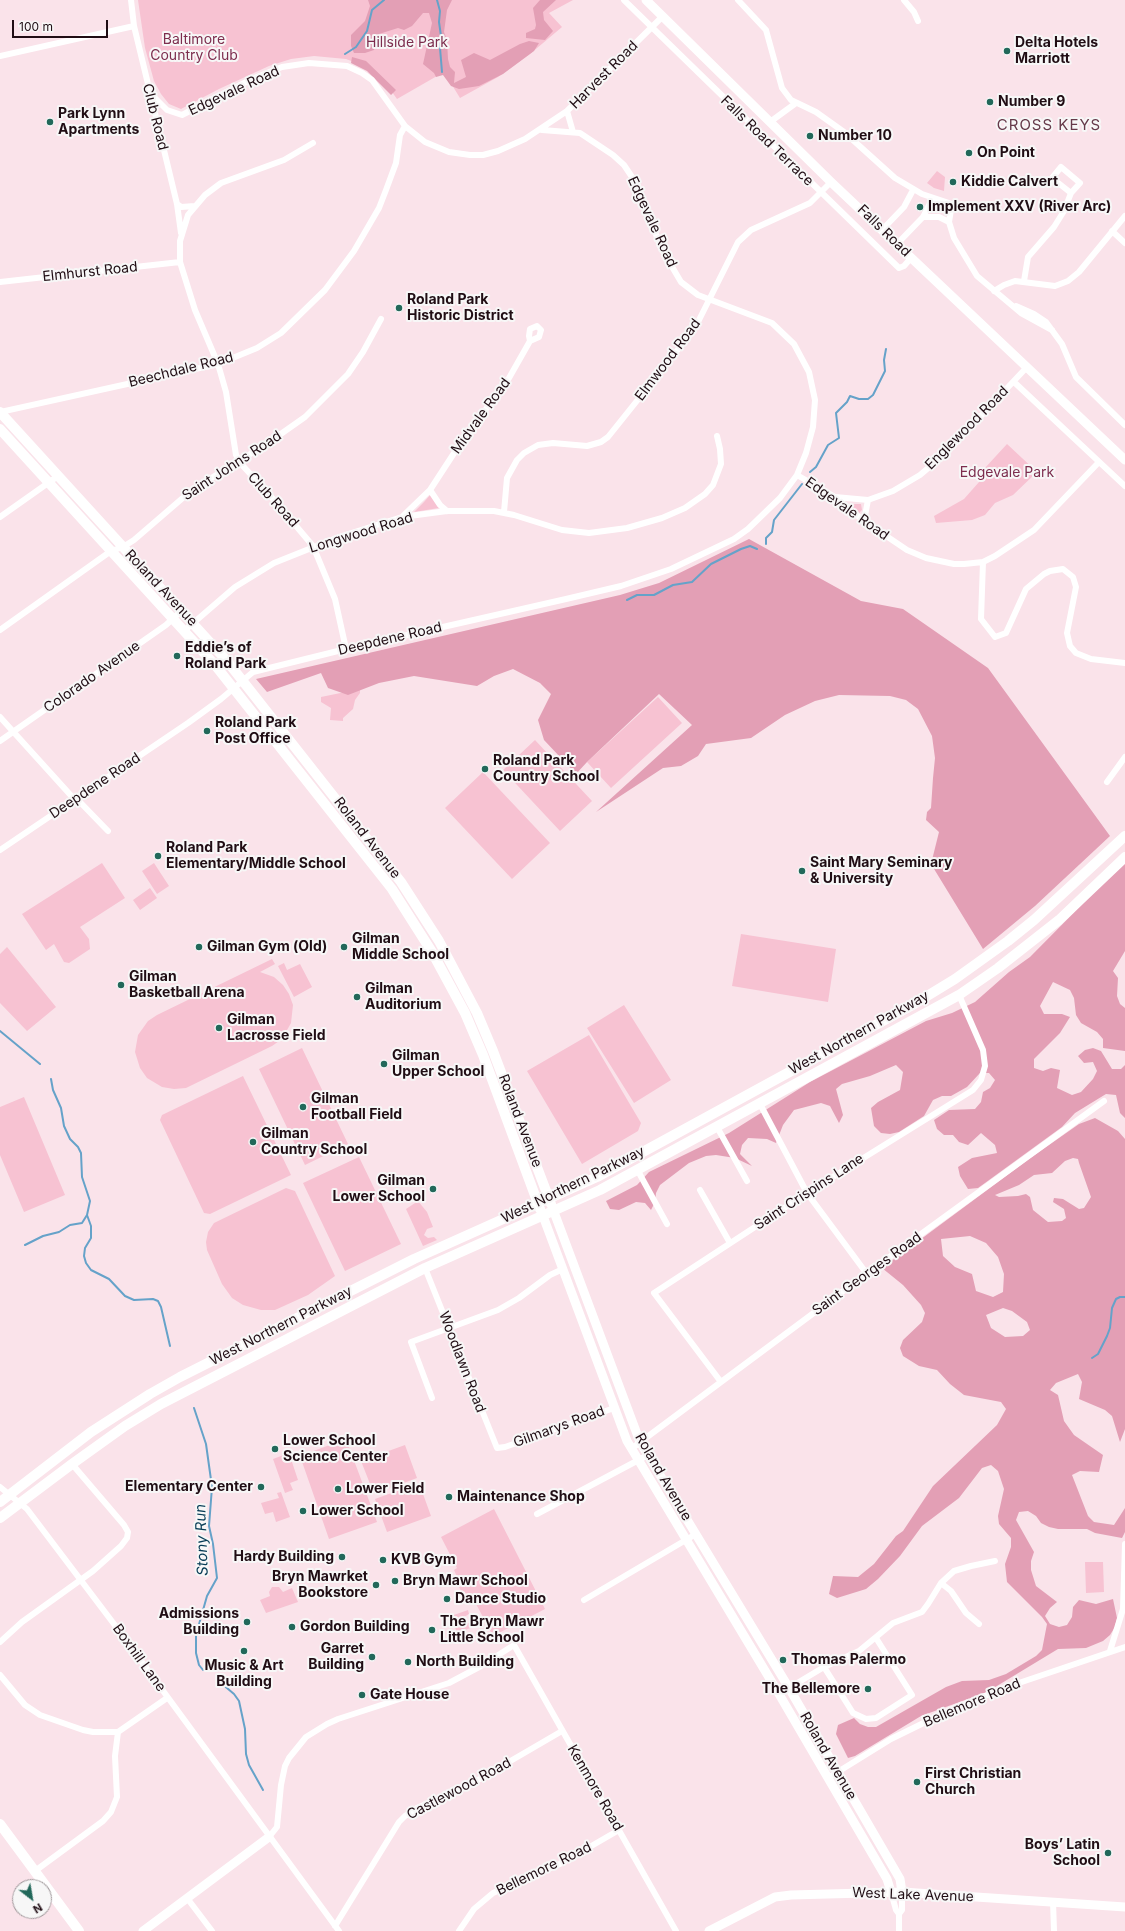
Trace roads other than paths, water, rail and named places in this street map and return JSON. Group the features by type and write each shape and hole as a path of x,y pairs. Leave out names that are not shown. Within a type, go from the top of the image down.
{"main road":[{"name":"Roland Avenue","path":"0,412 181,611 194,623 242,681 401,882 440,941 485,1031 554,1212"},
{"name":"Roland Avenue","path":"0,429 234,688 392,889 432,952 472,1030 543,1216"},
{"name":"West Northern Parkway","path":"0,1502 91,1432 150,1394 232,1350 414,1259 539,1204 597,1176 890,1017 954,979 1008,942 1125,836"},
{"name":"West Northern Parkway","path":"0,1518 125,1426 166,1401 425,1268 554,1212 638,1171 959,995 998,968 1053,925 1125,857"},
{"path":"0,1824 79,1931"}],"street":[{"name":"Club Road","path":"131,0 134,26 177,204 177,215 181,233 180,262 195,310 218,364 226,392 236,455 313,546 335,599 346,649"},
{"name":"Falls Road Terrace","path":"624,0 899,268 904,266 912,258"},
{"name":"Falls Road","path":"646,0 831,182 1125,460"},
{"path":"738,0 766,30 782,88 786,94 796,103 816,112 844,132 888,173 913,190 932,199 952,204 949,222 954,238 977,276 1012,305 1034,314 1046,322 1062,344 1076,377 1125,425"},
{"path":"904,0 918,22"},
{"name":"Harvest Road","path":"542,130 567,111 662,17"},
{"path":"0,56 134,26"},
{"name":"Edgevale Road","path":"149,92 167,110 178,115 185,114 274,70 295,65 322,63 347,66 368,76 377,86 405,126 418,138 443,151 470,155 498,150 526,139 542,130 580,133 602,146 624,165 638,186 661,248 676,274 689,289 709,300 772,323 794,344 804,359 814,387 815,407 813,427 806,453 797,475 835,498 864,521 907,550 926,558 954,564 983,562 995,556 1034,530 1099,462"},
{"path":"770,122 796,103"},
{"name":"Edgevale Road","path":"155,116 167,110"},
{"path":"567,111 573,132"},
{"name":"Beechdale Road","path":"0,412 218,364 257,348 281,333 325,290 341,270 379,208 396,163 400,135 405,126"},
{"path":"177,204 181,207 195,206 205,195 221,183 284,160 313,143"},
{"path":"1024,281 1028,257 1054,227 1064,211 1071,193 1080,183 1061,167 1052,178 1071,193"},
{"name":"Elmwood Road","path":"504,512 507,478 517,460 531,448 545,443 587,446 601,442 608,437 684,342 698,322 733,251 744,235 810,203 831,182"},
{"path":"882,230 904,207 913,190"},
{"path":"897,244 923,217 932,199"},
{"name":"Club Road","path":"181,233 188,215 195,206"},
{"path":"994,291 1015,281 1055,286 1068,281 1079,272 1125,216"},
{"path":"923,217 939,217 949,222"},
{"path":"1112,231 1125,243"},
{"name":"Elmhurst Road","path":"0,282 180,262"},
{"name":"Saint Johns Road","path":"0,630 111,551 123,547 134,540 192,490 294,424 336,387 363,352 381,319"},
{"name":"Midvale Road","path":"402,517 430,490 458,446 509,378 530,341"},
{"name":"Englewood Road","path":"835,498 868,500 908,483 934,464 1027,367"},
{"path":"1014,382 1125,486"},
{"name":"Longwood Road","path":"184,631 226,594 254,574 274,563 313,546 402,517 447,511 474,510 504,512 553,528 580,533 613,531 662,518 689,505 705,494 713,485 721,464 717,436"},
{"name":"Deepdene Road","path":"0,850 188,723 253,672 346,649 621,586 671,569 734,539 748,530 772,507 797,475"},
{"path":"0,517 58,476"},
{"path":"430,490 440,505 447,511"},
{"path":"864,521 868,500"},
{"path":"983,562 981,619 995,637 1006,633 1026,589 1044,574 1050,571 1063,569 1072,577 1076,587 1067,633 1070,646 1076,653 1091,659 1125,664"},
{"name":"Colorado Avenue","path":"0,741 173,619 181,611"},
{"path":"0,717 76,800 108,831"},
{"path":"1107,782 1125,757"},
{"name":"Saint Crispins Lane","path":"722,1382 654,1293 807,1193 940,1112 972,1090 981,1080 985,1066 983,1050 959,995"},
{"name":"Saint Georges Road","path":"631,1449 866,1274 1104,1101"},
{"path":"760,1104 807,1193 866,1274"},
{"path":"717,1128 747,1181"},
{"path":"638,1171 667,1224"},
{"path":"700,1190 730,1243"},
{"name":"Roland Avenue","path":"554,1212 640,1442 789,1688 900,1879 902,1910 899,1914 899,1931"},
{"name":"Roland Avenue","path":"543,1216 614,1408 631,1449 779,1694 887,1879 896,1910 899,1914"},
{"name":"Woodlawn Road","path":"425,1268 495,1445 497,1448 505,1446"},
{"path":"432,1398 411,1342 498,1310 519,1298 550,1275 563,1269"},
{"path":"591,1345 602,1341"},
{"name":"Gilmarys Road","path":"505,1446 614,1408"},
{"path":"537,1514 648,1455"},
{"path":"0,1642 22,1622 79,1580 121,1546 127,1538 128,1532 72,1464"},
{"name":"Boxhill Lane","path":"0,1487 27,1509 79,1580 117,1628 337,1929"},
{"path":"584,1600 696,1534"},
{"path":"1110,1651 1123,1610 1125,1544"},
{"path":"779,1694 824,1667 859,1651 893,1623 925,1608 941,1583 949,1575 959,1569 995,1561"},
{"path":"941,1583 951,1591 966,1613 979,1624"},
{"path":"824,1667 853,1713 866,1720 876,1718 912,1695 876,1638"},
{"name":"Kenmore Road","path":"269,1837 277,1827 281,1785 285,1766 296,1748 306,1737 338,1719 449,1683 481,1666 514,1645 676,1931"},
{"name":"Bellemore Road","path":"828,1778 895,1736 954,1709 1007,1687 1125,1647"},
{"path":"0,1675 25,1705 40,1715 93,1732 118,1732 167,1698"},
{"name":"Castlewood Road","path":"337,1929 398,1822 417,1808 471,1784 562,1731"},
{"path":"35,1871 103,1821 111,1812 118,1797 115,1756 118,1732"},
{"name":"Bellemore Road","path":"459,1931 474,1908 493,1893 562,1863 619,1830"},
{"path":"143,1931 269,1837"},
{"name":"West Lake Avenue","path":"709,1931 761,1904 783,1896 902,1892 1125,1907"},
{"path":"186,1898 212,1931"},
{"path":"1053,1901 1054,1931"}],"waterway":[{"path":"345,54 356,47 367,31 372,10 384,0"},
{"path":"437,0 440,11 439,22 442,72"},
{"path":"810,472 816,467 828,445 839,438 836,413 847,402 850,396 859,399 868,399 873,395 885,371 884,360 886,349"},
{"path":"766,544 766,538 772,532 774,520 802,484"},
{"path":"627,600 637,595 654,595 673,585 692,582 711,564 750,546 757,549"},
{"name":"Stony Run","path":"0,1031 40,1064"},
{"name":"Stony Run","path":"51,1079 53,1090 61,1108 64,1126 70,1139 78,1147 81,1153 82,1177 90,1201 87,1215 91,1226 91,1238 85,1248 84,1256 86,1263 91,1270 109,1279 125,1296 134,1300 153,1299 158,1301 161,1307 170,1346"},
{"path":"25,1245 43,1236 59,1232 70,1225 82,1223 87,1215"},
{"path":"1092,1358 1098,1354 1107,1336 1110,1328 1112,1308 1116,1299 1125,1297"},
{"name":"Stony Run","path":"194,1408 206,1444 212,1487 209,1526 213,1544 217,1578 207,1596 196,1635 196,1653 199,1665 203,1670"},
{"name":"Stony Run","path":"221,1683 234,1694 239,1701 245,1729 246,1754 249,1765 263,1790"}],"place":[{"name":"Delta Hotels Marriott","path":"1007,51"},
{"name":"Number 9","path":"990,102"},
{"name":"Park Lynn Apartments","path":"50,122"},
{"name":"Number 10","path":"810,136"},
{"name":"On Point","path":"969,153"},
{"name":"Kiddie Calvert","path":"953,182"},
{"name":"Implement XXV (River Arc)","path":"920,207"},
{"name":"Roland Park Historic District","path":"399,308"},
{"name":"Eddie’s of Roland Park","path":"177,656"},
{"name":"Roland Park Post Office","path":"207,731"},
{"name":"Roland Park Country School","path":"485,769"},
{"name":"Roland Park Elementary/Middle School","path":"158,856"},
{"name":"Saint Mary Seminary & University","path":"802,871"},
{"name":"Gilman Gym (Old)","path":"199,947"},
{"name":"Gilman Middle School","path":"344,947"},
{"name":"Gilman Basketball Arena","path":"121,985"},
{"name":"Gilman Auditorium","path":"357,997"},
{"name":"Gilman Lacrosse Field","path":"219,1028"},
{"name":"Gilman Upper School","path":"384,1064"},
{"name":"Gilman Football Field","path":"303,1107"},
{"name":"Gilman Country School","path":"253,1142"},
{"name":"Gilman Lower School","path":"433,1189"},
{"name":"Lower School Science Center","path":"275,1449"},
{"name":"Elementary Center","path":"261,1487"},
{"name":"Lower Field","path":"338,1489"},
{"name":"Maintenance Shop","path":"449,1497"},
{"name":"Lower School","path":"303,1511"},
{"name":"Hardy Building","path":"342,1557"},
{"name":"KVB Gym","path":"383,1560"},
{"name":"Bryn Mawr School","path":"395,1581"},
{"name":"Bryn Mawrket Bookstore","path":"376,1585"},
{"name":"Dance Studio","path":"447,1599"},
{"name":"Admissions Building","path":"247,1622"},
{"name":"Gordon Building","path":"292,1627"},
{"name":"The Bryn Mawr Little School","path":"432,1630"},
{"name":"Music & Art Building","path":"244,1651"},
{"name":"Garret Building","path":"372,1657"},
{"name":"Thomas Palermo","path":"783,1660"},
{"name":"North Building","path":"408,1662"},
{"name":"The Bellemore","path":"868,1689"},
{"name":"Gate House","path":"362,1695"},
{"name":"First Christian Church","path":"917,1782"},
{"name":"Boys’ Latin School","path":"1108,1853"}],"district":[{"name":"CROSS KEYS","path":"1049,125"}],"park label":[{"name":"Hillside Park","path":"407,43"},
{"name":"Baltimore Country Club","path":"194,48"},
{"name":"Edgevale Park","path":"1007,473"}]}
